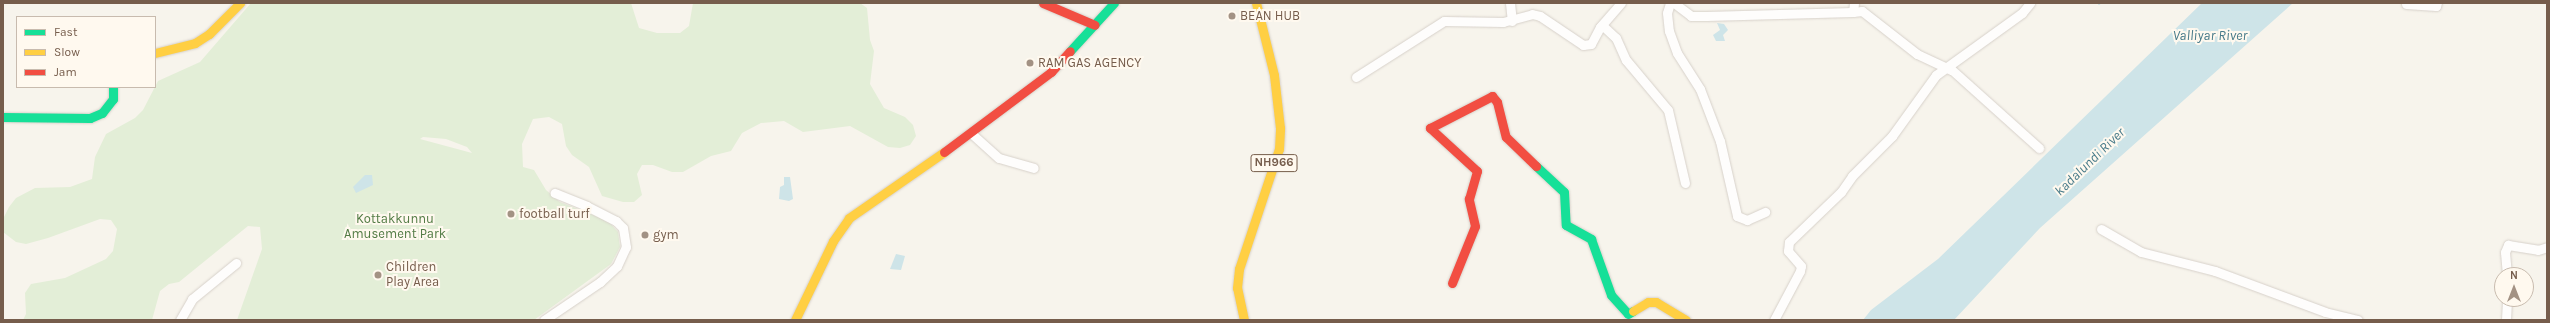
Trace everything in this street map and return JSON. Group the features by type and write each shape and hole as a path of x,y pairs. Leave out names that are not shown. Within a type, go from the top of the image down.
{"main road":[{"path":"156,53 195,43 209,34 240,3"},
{"path":"1043,3 1095,25"},
{"path":"795,320 833,241 849,218 972,134 1051,72 1114,3"},
{"name":"NH966","path":"1244,320 1237,288 1239,269 1279,149 1280,128 1274,75 1256,3"},
{"name":"NH966","path":"1243,224 1269,146 1267,98 1253,33"},
{"path":"3,117 75,120 90,118 102,113 112,99 114,88"},
{"path":"1452,283 1475,226 1469,199 1477,171 1430,128 1492,96 1497,102 1506,137 1564,192 1566,225 1591,239 1611,295 1628,314 1648,302 1656,302 1686,320"},
{"path":"1229,264 1231,309"}],"street":[{"path":"1510,3 1512,21"},
{"path":"1356,77 1444,20 1480,23 1512,21 1532,14 1540,16 1583,45 1591,44 1602,25 1621,3"},
{"path":"1670,3 1667,13 1669,31 1677,53 1700,89 1720,140 1737,216 1747,220 1765,212"},
{"path":"1674,3 1691,16 1853,7 1862,11 1917,54 1945,67 2039,148"},
{"path":"1774,320 1800,271 1801,266 1788,250 1789,242 1842,192 1852,176 1892,136 1917,105 1929,83 1945,67 2022,13 2030,3"},
{"path":"2406,4 2436,6 2437,3"},
{"path":"1602,25 1616,38 1626,60 1668,110 1685,183"},
{"path":"972,134 999,158 1034,168"},
{"path":"544,320 600,282 618,266 626,247 623,228 602,213 554,193"},
{"path":"2101,229 2141,252 2215,271 2325,312 2358,320"},
{"path":"2506,267 2505,258 2508,245 2538,250 2547,247"},
{"path":"180,320 192,299 236,263"},
{"path":"2506,320 2507,307"}],"green space":[{"name":"Kottakkunnu Amusement Park","path":"251,3 631,3 639,28 657,33 680,33 689,26 693,3 860,3 867,8 870,40 874,51 870,84 884,108 905,117 913,125 916,136 910,145 900,148 888,147 850,126 803,132 784,121 761,123 742,133 731,151 711,156 683,172 672,172 653,165 642,165 637,174 642,195 634,202 623,202 602,196 589,167 572,155 566,146 562,124 549,117 533,119 522,144 523,167 534,170 546,190 560,202 608,221 618,232 620,247 611,264 534,320 237,320 262,249 260,227 248,226 179,282 169,284 160,291 152,320 23,320 26,314 25,293 31,284 65,278 106,259 113,251 117,229 111,220 100,219 48,238 26,244 16,242 3,232 3,219 9,207 16,198 35,188 70,187 92,179 95,157 106,134 135,118 143,110 154,88 156,88 158,81 200,62","holes":["423,137 446,139 467,147 472,153 420,139"]}],"water":[{"name":"Valliyar River","path":"2202,3 2293,3 2040,228 1954,320 1863,320 1871,310 1938,259"},
{"path":"1717,23 1724,24 1728,30 1723,35 1725,41 1716,41 1713,35 1720,30"},
{"path":"365,175 372,175 373,185 356,193 353,187"},
{"path":"784,177 790,177 793,199 789,201 779,199 780,187 784,185"},
{"path":"896,254 905,256 901,270 890,269"}],"traffic: fast":[{"path":"1070,51 1114,3"},
{"path":"3,117 90,118 102,113 113,99 113,88"},
{"path":"1536,166 1564,192 1566,225 1591,239 1611,295 1628,314 1633,311"}],"traffic: slow":[{"path":"156,53 195,43 209,34 240,3"},
{"path":"1244,320 1237,288 1239,269 1279,149 1280,128 1274,75 1256,3"},
{"path":"795,320 833,241 849,218 944,152"},
{"path":"1633,311 1648,302 1656,302 1686,320"}],"traffic: jam":[{"path":"1043,3 1095,25"},
{"path":"944,152 1051,72 1070,51"},
{"path":"1452,283 1475,226 1469,199 1477,171 1430,128 1492,96 1497,102 1506,137 1536,166"}],"place":[{"name":"BEAN HUB","path":"1232,16"},
{"name":"RAM GAS AGENCY","path":"1030,63"},
{"name":"football turf","path":"511,214"},
{"name":"gym","path":"645,235"},
{"name":"Children Play Area","path":"378,275"}],"water label":[{"name":"kadalundi River","path":"2090,162"}]}
